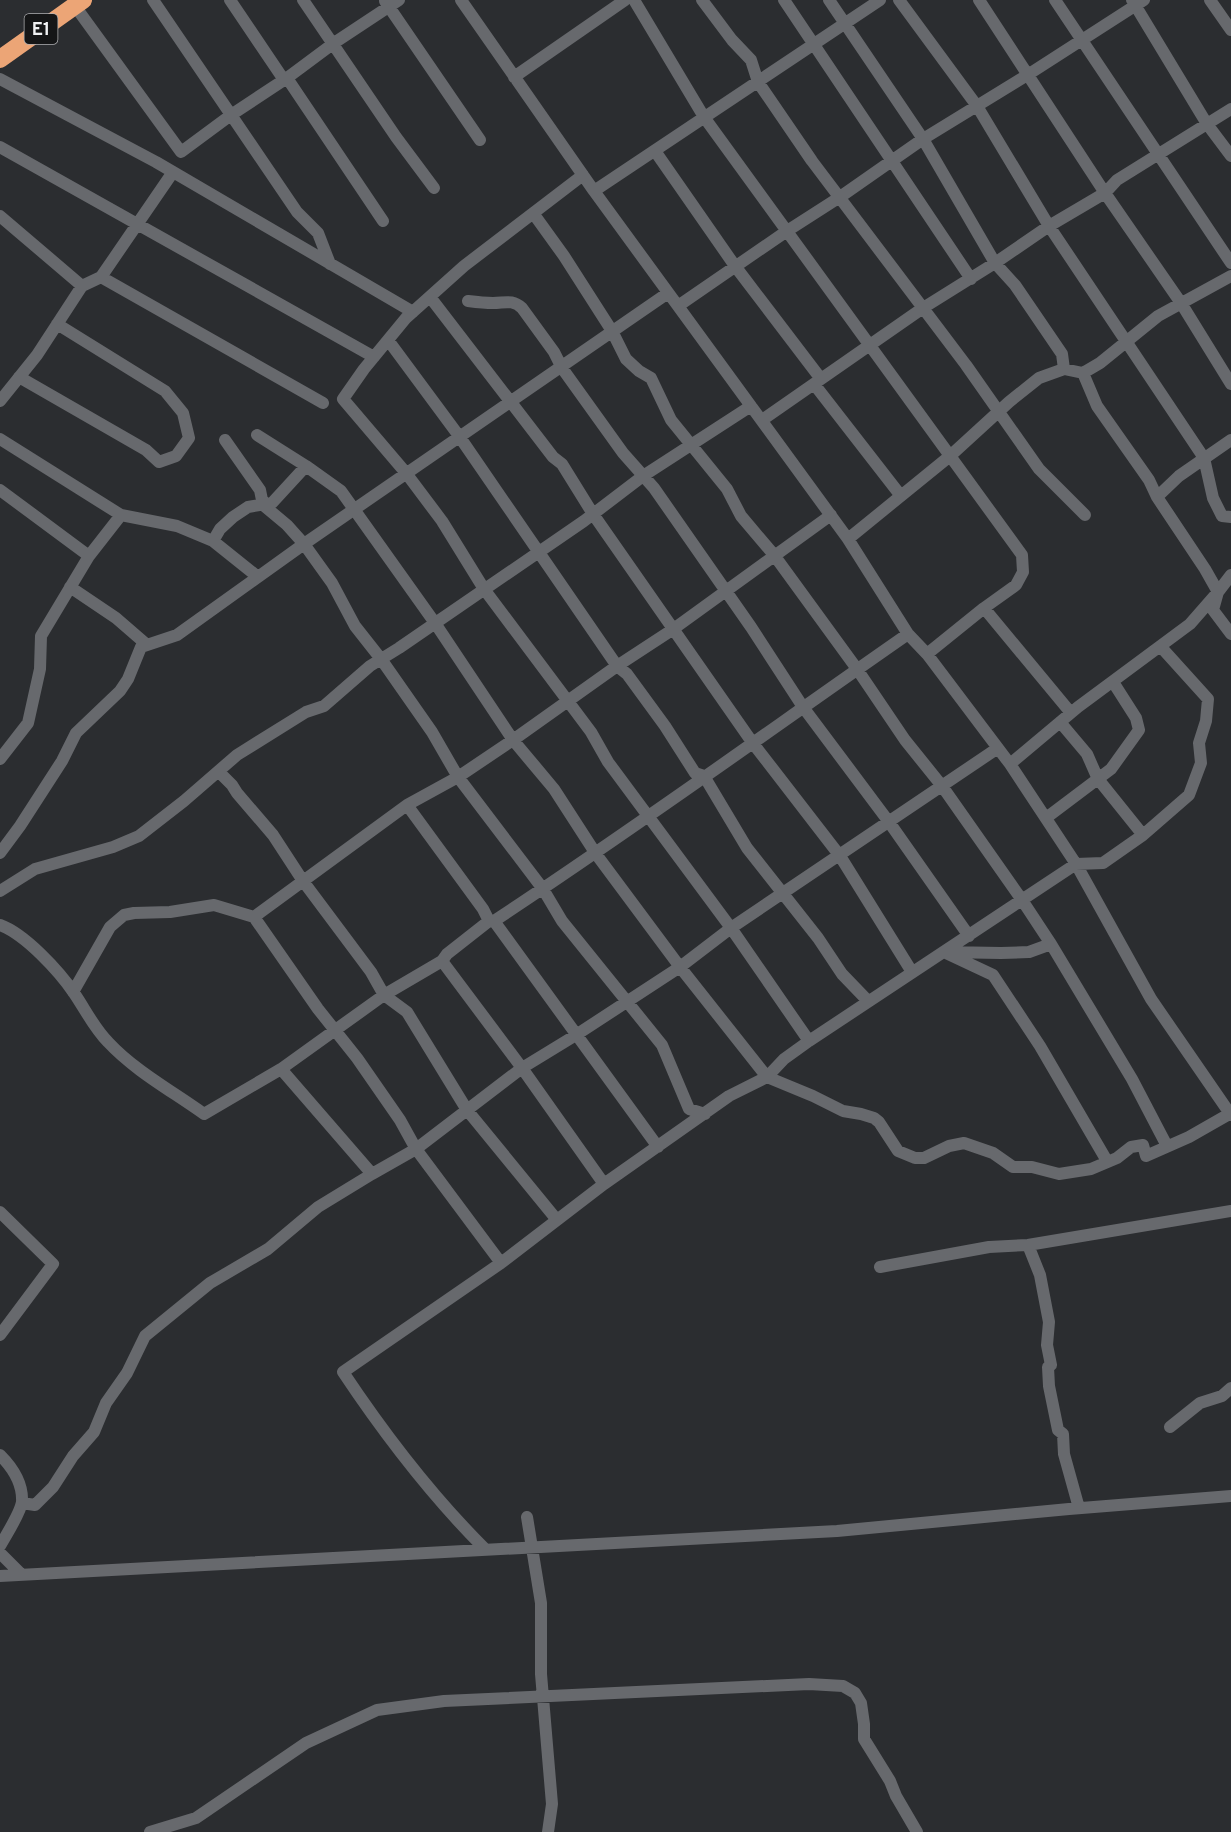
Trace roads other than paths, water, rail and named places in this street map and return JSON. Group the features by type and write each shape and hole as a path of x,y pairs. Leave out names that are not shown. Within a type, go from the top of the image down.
{"highway":[{"name":"E1","path":"0,44 73,2"},
{"name":"E1","path":"0,59 73,2"}],"street":[{"path":"153,0 297,212 318,233 330,264"},
{"path":"230,0 383,221"},
{"path":"303,0 396,137 434,188"},
{"path":"257,435 341,491 435,622 513,740 554,789 596,854 680,967 767,1077 843,1111 874,1118 898,1150 915,1158 924,1158 949,1146 964,1143 993,1153 1013,1167 1032,1167 1059,1174 1082,1172 1118,1158 1131,1147 1143,1145 1146,1156 1189,1137 1231,1114 1151,999 1076,864 1010,764 927,654 908,634 848,538 583,176 460,0"},
{"path":"514,77 625,0"},
{"path":"634,0 704,117 1022,555 1023,572 1016,585 927,654"},
{"path":"702,0 732,40 751,60 758,82 812,161 999,411 1039,469 1085,515"},
{"path":"784,0 971,279"},
{"path":"830,0 922,139 995,263 1015,285 1062,354 1064,369"},
{"path":"594,191 880,0"},
{"path":"899,0 977,106 1049,226 1204,458 1213,498 1222,516 1231,517"},
{"path":"979,0 1105,193 1181,303 1231,384"},
{"path":"1054,0 1231,263"},
{"path":"1210,0 1231,30"},
{"path":"73,2 181,152 391,2 480,140"},
{"path":"678,306 922,139 1029,74 1137,2 1208,124 1230,152"},
{"path":"0,79 173,172 413,312"},
{"path":"762,420 923,308 971,279 1049,226 1105,193 1117,180 1231,109"},
{"path":"0,147 374,357"},
{"path":"655,151 817,382 901,496"},
{"path":"0,401 37,355 82,286 101,277 173,172"},
{"path":"583,176 464,266 413,312 374,357 343,399 406,473 442,521 484,589 591,732 608,762 731,928 808,1041"},
{"path":"533,213 564,256 612,332 626,359 651,378 671,420 728,489 741,516 774,555 857,669 904,740 942,786 1022,900 1132,1078 1167,1146"},
{"path":"0,216 82,286"},
{"path":"848,538 950,456 1039,378 1064,369 1083,373 1100,363 1158,316 1231,276"},
{"path":"101,277 323,403"},
{"path":"0,853 62,761 76,733 120,691 128,679 138,650 146,644 177,635 304,544 459,436 562,368 668,292"},
{"path":"430,297 553,457 562,464 672,630 752,742 840,856 912,972"},
{"path":"468,301 517,303 554,352 562,368 623,453 654,488 751,627 803,707 889,822 969,936"},
{"path":"20,377 146,450 159,462 176,456 189,438 183,413 165,391 57,324"},
{"path":"388,340 459,436 617,666 627,674 665,726 695,773 704,776 747,848 818,938 843,974 868,1001"},
{"path":"1083,373 1097,406 1120,436 1205,569 1218,592 1213,610 1231,634"},
{"path":"0,891 35,869 113,847 139,836 237,755 306,712 324,706 370,666 593,514 643,476 751,406"},
{"path":"0,439 121,515 177,526 213,541 258,577"},
{"path":"225,440 260,490 264,504 304,544 332,583 355,626 432,732 458,777 543,889 562,921 662,1044 690,1109 705,1114"},
{"path":"1157,496 1179,476 1231,440"},
{"path":"213,541 220,529 248,507 272,503 306,466"},
{"path":"0,490 89,555"},
{"path":"0,759 28,723 40,669 41,636 89,555 121,515"},
{"path":"254,917 407,804 458,777 513,740 672,630 724,590 831,515"},
{"path":"1010,764 1071,713 1190,624 1231,575"},
{"path":"70,587 116,618 146,644"},
{"path":"984,608 1071,713"},
{"path":"0,925 23,939 56,971 107,1041 129,1062 204,1114 281,1069 384,994 442,961 447,954 491,921 596,854 648,815 908,634"},
{"path":"484,1548 450,1514 377,1423 343,1372 501,1263 604,1184 729,1096 767,1077 784,1059 808,1041 1076,864 1103,863 1143,835 1189,795 1201,763 1199,743 1206,721 1208,699 1161,646"},
{"path":"1046,819 1111,768 1138,730 1136,718 1113,682"},
{"path":"1060,722 1087,754 1098,779 1143,835"},
{"path":"22,1503 34,1504 52,1487 73,1456 94,1432 106,1404 127,1373 144,1336 210,1284 268,1249 318,1207 416,1149 522,1068 628,1002 680,967 731,928 998,748"},
{"path":"219,772 273,835 303,881 371,972 384,994 407,1011 467,1110 557,1220"},
{"path":"407,804 658,1147"},
{"path":"73,992 110,927 124,915 157,911 170,912 214,905 254,917 400,1120 416,1149 501,1263"},
{"path":"944,952 1029,952 1051,944"},
{"path":"944,952 993,975 1040,1046 1107,1161"},
{"path":"442,961 522,1068 604,1184"},
{"path":"281,1069 372,1174"},
{"path":"880,1267 989,1247 1028,1245 1231,1211"},
{"path":"0,1212 53,1264 0,1335"},
{"path":"1028,1245 1040,1275 1049,1322 1047,1345 1051,1361 1048,1367 1049,1386 1058,1430 1063,1434 1064,1454 1079,1508"},
{"path":"1170,1427 1204,1401 1222,1396 1231,1388"},
{"path":"0,1455 9,1464 19,1481 22,1503 0,1546"},
{"path":"0,1576 484,1548 837,1531 1231,1496"},
{"path":"527,1517 541,1603 543,1697 552,1804 548,1832"},
{"path":"0,1553 21,1574"},
{"path":"150,1832 196,1818 306,1743 377,1710 444,1701 772,1685 843,1686 855,1693 861,1703 864,1739 917,1832"}]}
